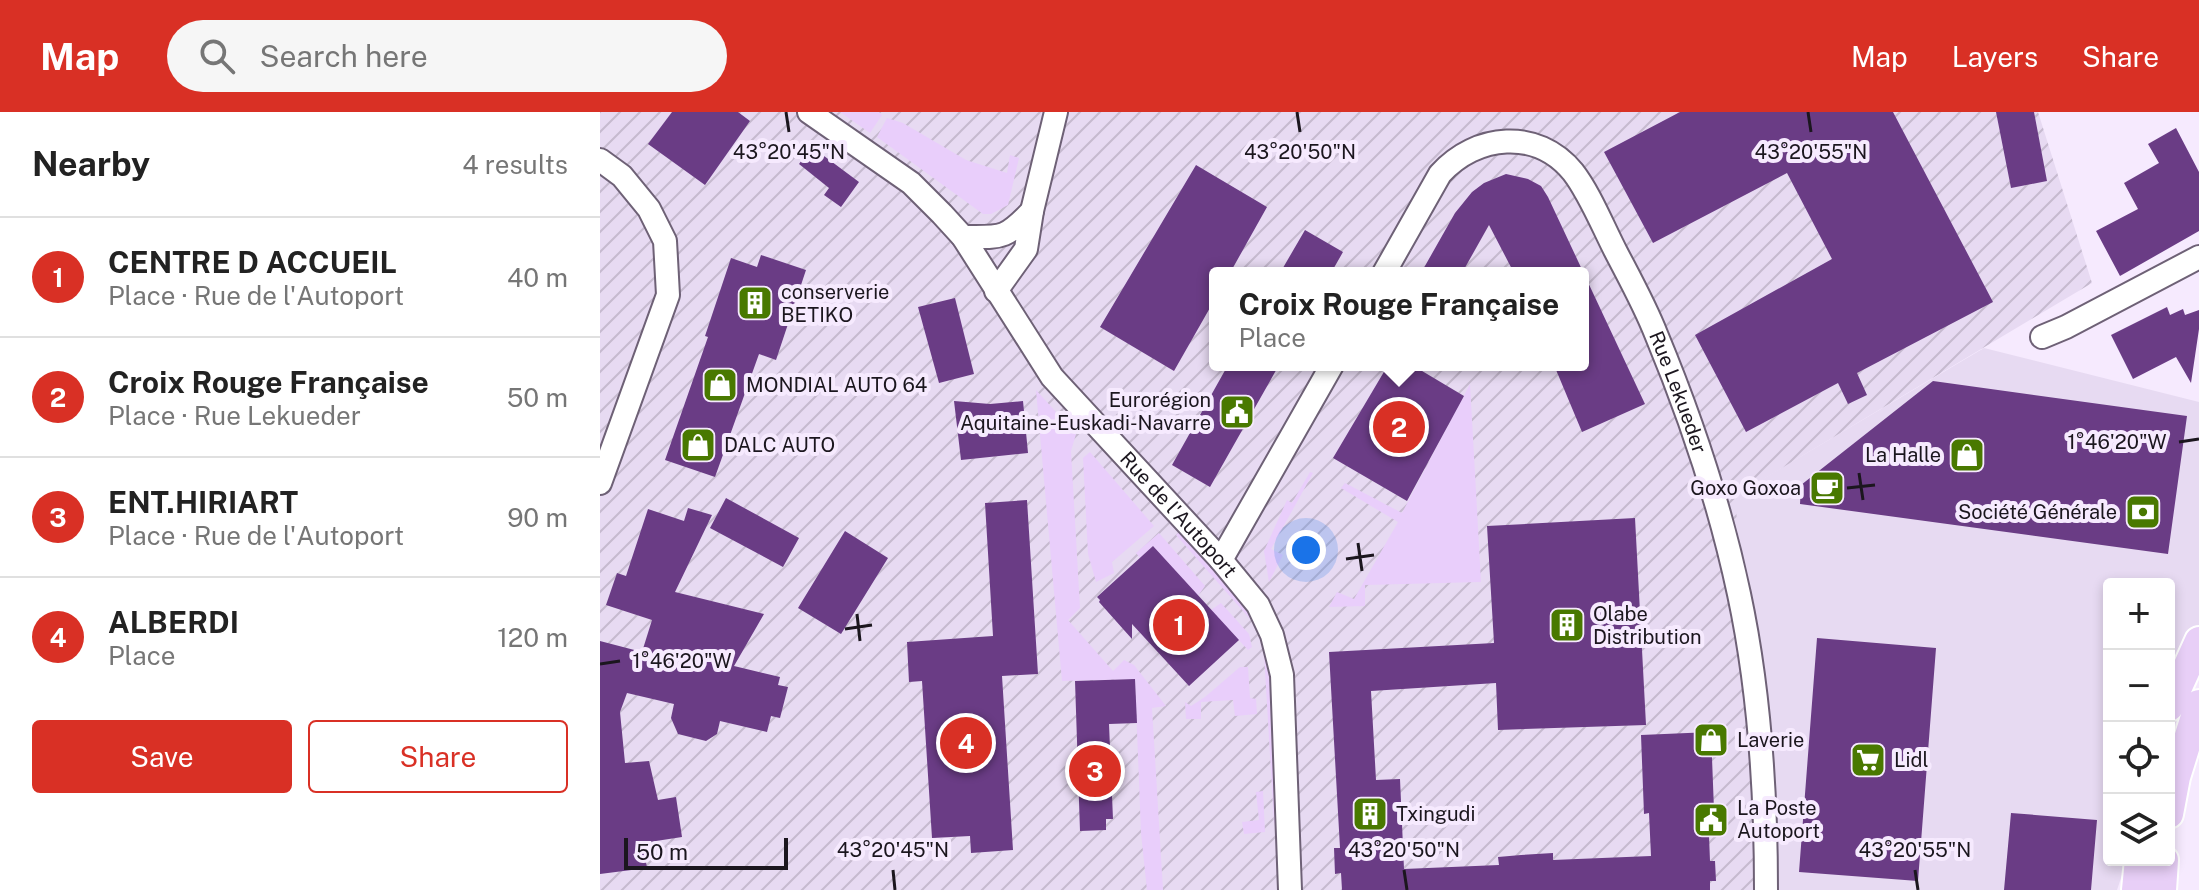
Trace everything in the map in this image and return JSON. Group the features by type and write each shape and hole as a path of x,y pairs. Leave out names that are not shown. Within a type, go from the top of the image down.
{"main road":[{"path":"2175,694 2199,641"},
{"path":"2173,794 2199,704"},
{"path":"2136,890 2138,866"},
{"path":"2162,890 2164,866"}],"street":[{"name":"Rue de l'Autoport","path":"809,112 911,183 963,237 1052,377 1221,560 1249,593 1267,621 1282,675 1290,890"},
{"path":"996,291 1026,249 1056,112"},
{"name":"Rue Lekueder","path":"1387,267 1440,174 1452,161 1484,144 1502,141 1539,147 1573,173 1655,331 1686,410 1716,505 1739,595 1753,674 1763,763 1766,890"},
{"path":"600,160 622,176 649,209 665,241 668,295 600,483"},
{"path":"963,237 993,238 1012,231 1032,211"},
{"path":"2042,337 2079,321 2199,257"},
{"path":"1221,560 1329,371"}],"shaded area":[{"path":"600,112 2038,112 2092,283 1735,496 1767,890 600,890"},
{"path":"840,112 879,112 882,115 870,133"},
{"path":"887,118 903,123 966,160 1007,173 1010,155 1019,158 1008,205 991,214 983,214 877,137"},
{"path":"1984,348 2199,402 2199,668 2175,724 2175,578 2103,578 2103,866 2125,866 2117,890 1767,890 1734,496"},
{"path":"1470,384 1481,582 1365,585 1365,606 1329,607 1337,592 1354,599 1398,522 1341,488 1345,483 1402,513"},
{"path":"1036,390 1076,434 1071,451 1080,608 1068,620 1113,671 1124,660 1134,665 1166,706 1152,708 1163,890 1147,890 1141,833 1135,679 1062,681"},
{"path":"1090,452 1154,526 1112,562 1114,573 1096,582 1088,554 1083,458"},
{"path":"1310,472 1313,473 1271,549 1283,555 1269,582 1264,551 1287,500 1292,503"},
{"path":"1180,531 1244,602 1254,619 1250,619 1176,535"},
{"path":"1159,533 1205,586 1198,596 1153,546 1140,558 1136,553"},
{"path":"1221,603 1249,634 1252,647 1248,650 1211,610"},
{"path":"1262,635 1269,658 1280,822 1274,823 1264,653 1259,637"},
{"path":"1240,667 1248,667 1250,698 1256,699 1257,714 1235,716 1233,700 1201,702 1201,719 1186,719 1185,702 1191,706"},
{"path":"1263,791 1265,832 1244,834 1242,822 1259,820 1256,792"}],"building":[{"path":"672,112 738,112 750,121 705,185 648,144"},
{"path":"1680,112 1893,112 1993,302 1857,373 1867,395 1848,404 1838,383 1746,432 1695,335 1832,259 1787,173 1653,243 1604,152"},
{"path":"1996,112 2034,112 2047,181 2011,188"},
{"path":"2176,128 2199,172 2199,231 2120,276 2096,231 2138,209 2124,183 2159,163 2148,144"},
{"path":"812,147 859,182 841,207 824,195 829,188 799,164"},
{"path":"1196,165 1267,207 1233,267 1209,267 1209,310 1174,371 1100,327"},
{"path":"1506,174 1528,179 1541,186 1581,267 1511,267 1489,225 1465,267 1424,267 1455,213 1484,183"},
{"path":"1305,230 1343,252 1334,267 1283,267"},
{"path":"761,255 806,270 776,360 759,354 715,477 665,460 708,337 705,336 731,258 757,267"},
{"path":"1589,284 1645,404 1582,432 1557,371 1589,371"},
{"path":"955,298 974,374 939,383 918,307"},
{"path":"2167,307 2170,315 2183,309 2185,315 2199,310 2191,383 2176,357 2133,379 2111,335"},
{"path":"1225,371 1276,371 1210,487 1172,465"},
{"path":"1384,371 1422,371 1464,396 1407,501 1333,458"},
{"path":"1933,381 2187,416 2168,554 1800,504 1801,485"},
{"path":"954,401 990,404 1023,401 1028,453 961,460"},
{"path":"726,498 799,538 783,567 710,528"},
{"path":"1027,500 1038,674 1002,676 1013,850 971,853 970,836 932,838 922,681 909,682 907,642 993,636 985,503"},
{"path":"688,508 712,515 675,592 764,614 734,666 780,677 778,685 788,687 780,718 771,716 767,732 720,721 717,734 706,741 678,734 671,718 674,704 627,693 620,712 625,763 649,761 658,800 676,797 682,837 643,843 647,868 600,874 600,641 642,652 652,620 606,605 617,573 626,576 648,509 684,521"},
{"path":"1635,518 1646,725 1498,730 1496,683 1371,691 1376,780 1400,779 1404,869 1499,865 1498,857 1553,853 1553,860 1651,856 1649,813 1644,814 1641,735 1711,732 1714,810 1708,810 1710,861 1715,861 1716,881 1710,881 1710,890 1342,890 1341,873 1335,874 1334,848 1340,848 1329,652 1494,643 1487,526"},
{"path":"845,531 888,558 841,634 798,608"},
{"path":"1153,546 1239,640 1189,686 1132,624 1132,639 1097,597"},
{"name":"Lidl","path":"1817,638 1936,648 1918,881 1799,872"},
{"path":"1135,679 1137,723 1109,724 1113,819 1106,819 1106,830 1080,831 1075,681"},
{"path":"2011,813 2097,820 2091,890 2004,890"}],"place":[{"name":"conserverie BETIKO","path":"755,303"},
{"name":"MONDIAL AUTO 64","path":"720,385"},
{"name":"Eurorégion Aquitaine-Euskadi-Navarre","path":"1237,412"},
{"name":"Croix Rouge Française","path":"1399,427"},
{"name":"DALC AUTO","path":"698,445"},
{"name":"La Halle","path":"1967,455"},
{"name":"Goxo Goxoa","path":"1827,488"},
{"name":"Société Générale","path":"2143,512"},
{"name":"CENTRE D ACCUEIL","path":"1179,625"},
{"name":"Olabe Distribution","path":"1567,625"},
{"name":"Laverie","path":"1711,740"},
{"name":"ALBERDI","path":"966,743"},
{"name":"Lidl","path":"1868,760"},
{"name":"ENT.HIRIART","path":"1095,771"},
{"name":"Txingudi","path":"1370,814"},
{"name":"La Poste Autoport","path":"1711,820"}]}
